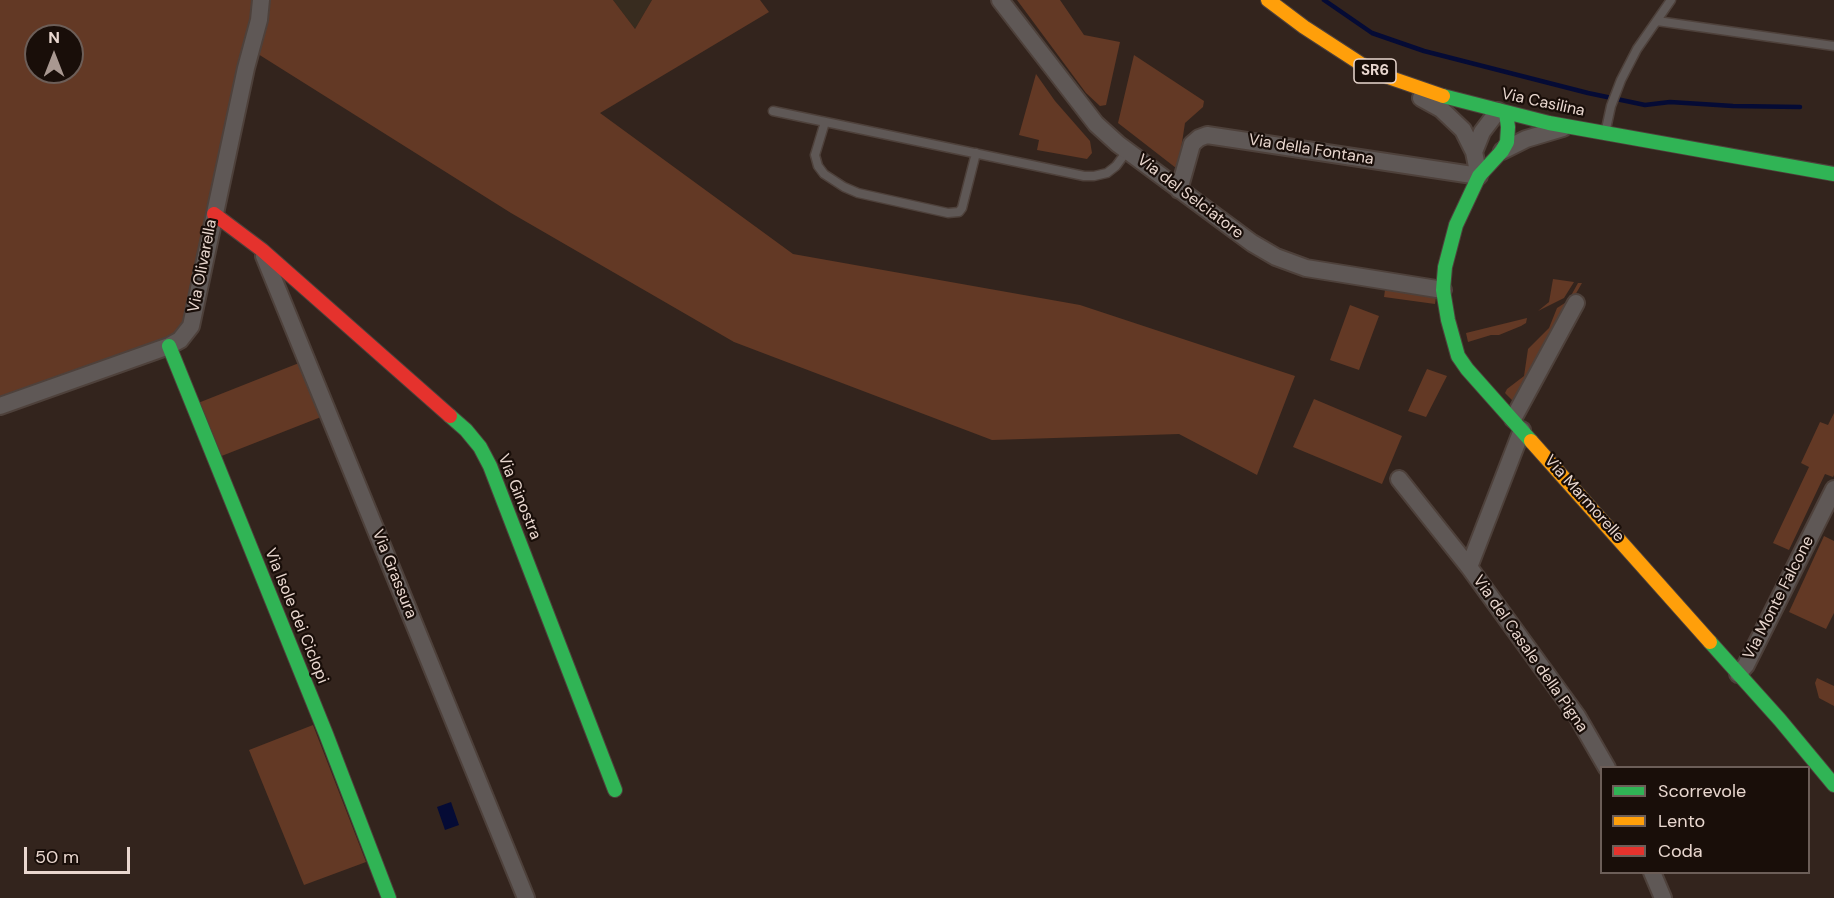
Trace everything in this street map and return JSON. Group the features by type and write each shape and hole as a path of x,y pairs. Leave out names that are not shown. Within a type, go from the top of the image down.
{"street":[{"name":"Via Olivarella","path":"0,406 169,346 180,340 191,326 246,68 259,20 261,0"},
{"name":"Via del Selciatore","path":"1000,0 1091,118 1127,151 1260,248 1292,264 1334,274 1443,290"},
{"name":"Via Casilina","path":"1268,0 1304,27 1369,68 1421,89 1502,112 1568,126 1834,174"},
{"path":"1369,68 1447,114 1463,130 1474,152 1479,176"},
{"path":"1474,152 1485,127 1502,112 1508,135 1502,151"},
{"name":"Via Marmorelle","path":"1568,126 1526,139 1502,151 1479,176 1456,225 1445,267 1443,290 1450,331 1458,356 1467,369 1834,785"},
{"name":"Via della Fontana","path":"1179,190 1192,144 1208,135 1479,176"},
{"name":"Via Ginostra","path":"214,213 262,250 466,430 480,447 490,466 615,790"},
{"name":"Via Grassura","path":"262,250 526,898"},
{"name":"Via del Casale della Pigna","path":"1576,303 1518,425 1506,471 1469,567 1577,716 1606,766"},
{"name":"Via Isole dei Ciclopi","path":"169,346 389,898"},
{"path":"1399,479 1469,567"},
{"name":"Via Monte Falcone","path":"1738,674 1746,665 1834,489"},
{"path":"1652,874 1663,898"}],"lane":[{"path":"1605,133 1611,106 1621,80 1637,49 1671,0"},
{"path":"1657,21 1834,46"},
{"path":"772,111 1078,175 1094,176 1112,170 1127,151"},
{"path":"825,122 815,155 818,166 824,174 858,193 948,213 959,212 964,203 976,153"}],"shaded area":[{"path":"0,0 613,0 635,29 652,0 760,0 769,12 600,113 793,254 1080,305 1295,376 1257,475 1179,434 992,440 734,342 511,213 258,54 214,213 191,326 169,346 0,406"},
{"path":"613,0 652,0 635,29"},
{"path":"1017,0 1060,0 1084,35 1120,42 1106,105 1100,106 1086,93"},
{"path":"1134,55 1204,101 1203,107 1185,123 1176,168 1118,123"},
{"path":"1036,74 1055,101 1090,141 1092,153 1087,159 1037,150 1039,140 1019,135"},
{"path":"1553,279 1574,282 1564,298 1538,311 1549,302"},
{"path":"1578,283 1582,283 1514,402 1505,393 1524,376 1528,349 1549,328 1557,308 1568,301"},
{"path":"1385,290 1436,297 1435,304 1384,297"},
{"path":"1350,305 1379,316 1359,370 1330,360"},
{"path":"1527,318 1526,323 1499,335 1468,342 1466,333"},
{"path":"299,363 321,417 219,457 198,403"},
{"path":"1427,369 1447,376 1426,417 1408,411"},
{"path":"1314,399 1402,436 1382,484 1293,447"},
{"path":"1834,413 1834,475 1833,477 1825,474 1789,550 1773,543 1809,467 1801,463 1820,422 1828,425"},
{"path":"1824,536 1834,541 1834,613 1826,629 1789,612"},
{"path":"1817,678 1834,686 1834,706 1819,698 1815,683"},
{"path":"313,725 366,862 304,885 249,750"},
{"path":"451,802 459,825 445,830 437,807"}],"waterway":[{"path":"1324,0 1372,33 1424,51 1588,93 1645,105 1670,102 1800,107"}],"traffic: fast":[{"path":"1443,96 1549,123 1834,174"},
{"path":"1506,113 1507,142 1502,151 1479,176 1456,225 1445,267 1443,290 1458,356 1531,441"},
{"path":"169,346 326,734 389,898"},
{"path":"450,416 480,447 490,466 615,790"},
{"path":"1710,642 1834,785"}],"traffic: slow":[{"path":"1268,0 1304,27 1361,64 1388,77 1443,96"},
{"path":"1531,441 1710,642"}],"traffic: jam":[{"path":"214,214 262,250 450,416"}]}
